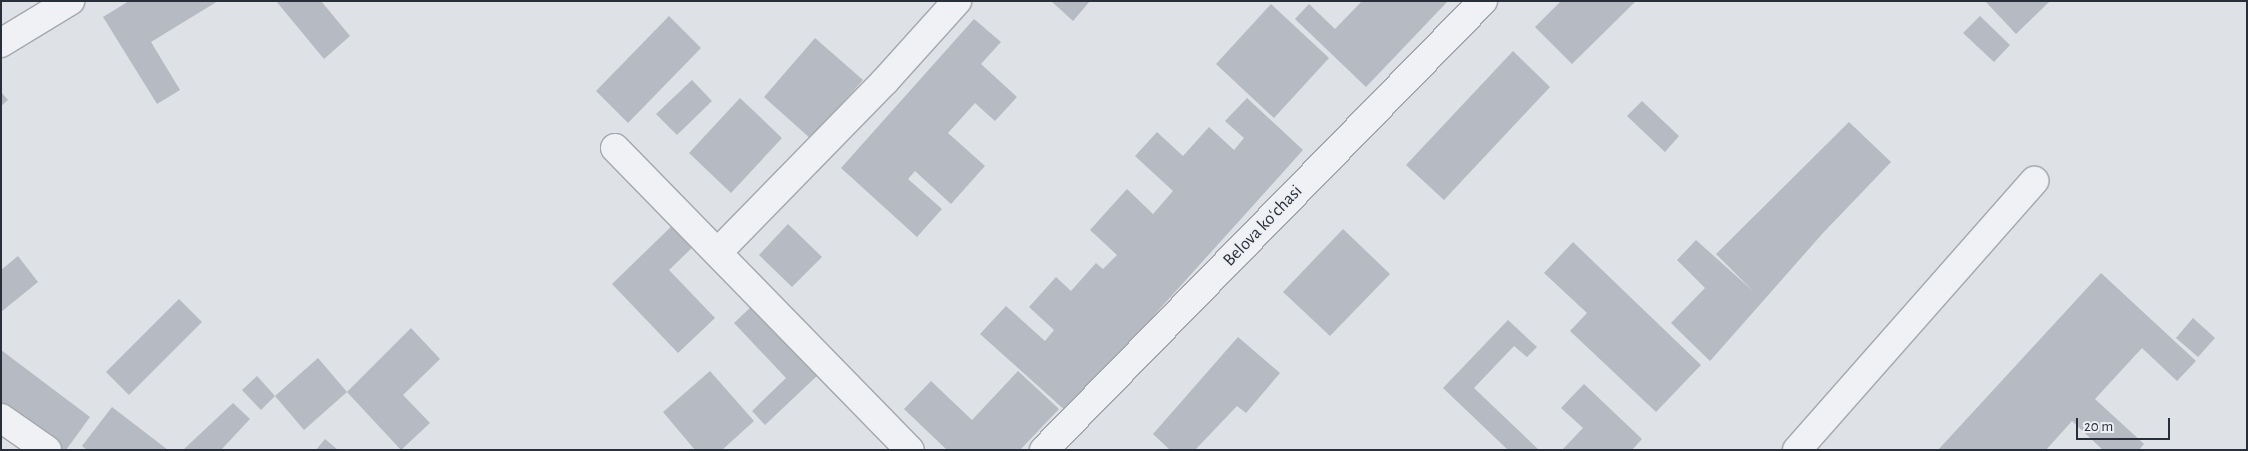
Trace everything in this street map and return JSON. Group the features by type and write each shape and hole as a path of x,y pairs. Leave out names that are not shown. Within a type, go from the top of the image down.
{"street":[{"path":"1,43 70,1"},
{"path":"719,251 885,81 957,1"},
{"name":"Belova koʻchasi","path":"1044,450 1483,1"},
{"path":"615,148 719,251 910,450"},
{"path":"1797,450 2034,181"},
{"path":"1,418 47,450"}],"building":[{"path":"129,1 218,1 151,42 180,90 157,104 103,17"},
{"path":"276,1 321,1 350,36 324,59"},
{"path":"1051,1 1090,1 1073,21"},
{"path":"1362,1 1448,1 1366,87 1295,19 1309,4 1335,29"},
{"path":"1561,1 1636,1 1572,64 1535,27"},
{"path":"1985,1 2050,1 2016,34"},
{"path":"1271,4 1329,58 1274,118 1216,64"},
{"path":"669,16 701,48 628,123 596,91"},
{"path":"1980,16 2010,45 1994,62 1963,33"},
{"path":"974,19 1001,42 981,64 1017,97 995,121 975,103 948,133 985,166 951,204 915,171 908,179 942,209 917,237 841,168"},
{"path":"815,38 863,80 811,139 764,97"},
{"path":"1513,51 1550,87 1444,200 1406,165"},
{"path":"692,80 712,101 677,135 656,114"},
{"path":"1,92 8,100 1,106"},
{"path":"740,98 782,138 731,193 689,153"},
{"path":"1247,98 1303,150 1067,412 980,334 1006,306 1045,341 1054,330 1029,307 1056,277 1071,291 1096,263 1103,269 1117,255 1090,230 1127,189 1153,214 1173,191 1135,156 1157,132 1183,156 1209,127 1234,150 1244,138 1225,121"},
{"path":"1642,101 1679,136 1665,152 1627,116"},
{"path":"1849,122 1891,162 1823,233 1710,361 1671,323 1705,288 1677,260 1696,240 1753,291 1716,254"},
{"path":"679,219 699,241 669,270 715,318 678,353 612,284"},
{"path":"788,224 822,257 792,287 759,255"},
{"path":"1343,229 1390,274 1330,336 1283,292"},
{"path":"1573,242 1701,365 1656,412 1570,331 1587,313 1544,273"},
{"path":"18,256 38,282 1,312 1,270"},
{"path":"2101,273 2196,361 2177,381 2142,348 2095,399 2144,444 2139,450 2103,450 2072,421 2046,450 1938,450"},
{"path":"179,299 202,322 129,395 106,372"},
{"path":"753,305 819,374 765,425 752,411 786,378 734,323"},
{"path":"2193,318 2215,338 2198,357 2176,338"},
{"path":"1508,320 1537,347 1527,357 1514,346 1474,388 1539,450 1508,450 1443,388"},
{"path":"411,328 440,359 403,395 430,423 401,450 347,392"},
{"path":"1238,337 1280,373 1246,413 1237,406 1195,450 1170,450 1153,434"},
{"path":"1,350 90,417 66,450 56,450 1,409"},
{"path":"318,358 347,392 304,430 275,396"},
{"path":"710,371 754,421 722,450 695,450 663,412"},
{"path":"1018,371 1059,409 1020,450 947,450 904,409 931,381 972,420"},
{"path":"257,376 275,396 261,410 242,390"},
{"path":"1584,384 1642,439 1632,450 1562,450 1583,428 1561,408"},
{"path":"233,403 250,419 221,450 183,450"},
{"path":"112,407 168,450 87,450 82,446"},
{"path":"325,439 338,450 316,450"}]}
